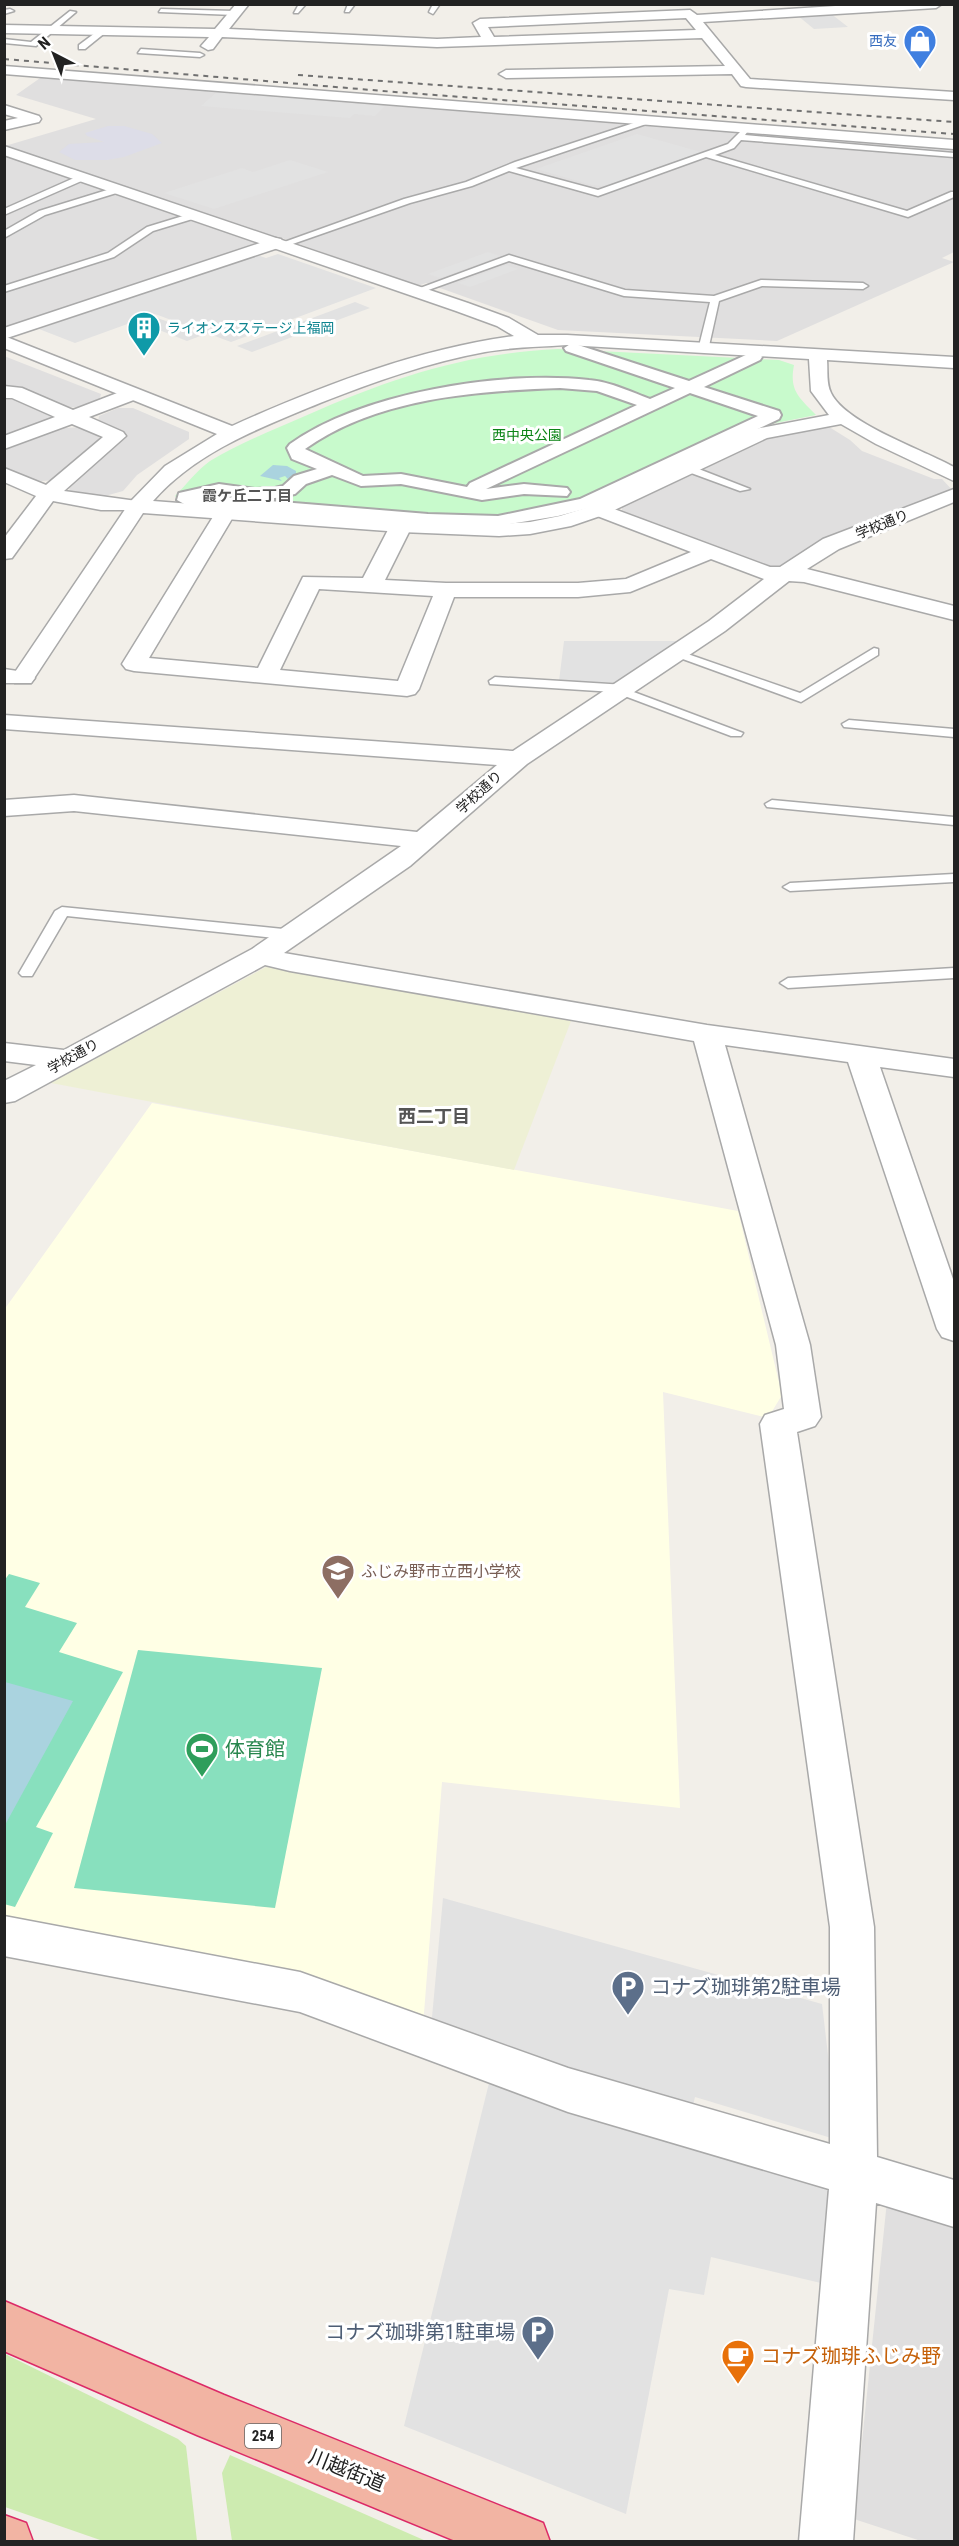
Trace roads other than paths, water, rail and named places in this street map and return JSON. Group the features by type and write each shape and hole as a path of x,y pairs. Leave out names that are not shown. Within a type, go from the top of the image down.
{"highway":[{"name":"川越街道","path":"4,2325 215,2417 524,2541"}],"street":[{"path":"742,4 754,15"},
{"path":"489,41 480,23 688,12 754,15 936,4"},
{"path":"688,12 720,48 746,83 954,96"},
{"path":"231,18 447,48 489,41 706,34"},
{"path":"198,57 231,18"},
{"path":"4,29 102,32 231,18 366,29"},
{"path":"447,48 457,28"},
{"path":"518,51 578,52 720,48"},
{"path":"198,57 226,53"},
{"path":"4,70 651,119 743,132 954,145"},
{"path":"506,74 735,70"},
{"path":"4,109 34,119 4,126"},
{"path":"4,150 417,291 503,322 535,341"},
{"path":"4,334 278,244"},
{"path":"4,341 232,433"},
{"path":"14,677 154,484 191,455 232,433 414,362 514,342 601,341 954,362"},
{"path":"4,474 48,494 101,504 401,526 499,530 530,528 564,522 773,415 572,348"},
{"path":"818,355 818,379 823,396 844,418 954,475"},
{"path":"440,520 447,500 754,357"},
{"path":"651,405 600,387 557,384 510,386 408,401 364,412 304,439 296,448 298,455 361,481 401,479 482,495 524,489 561,492 767,573 781,576 804,575 954,613"},
{"path":"4,392 15,392 116,436 48,494 4,553"},
{"path":"4,443 132,394"},
{"path":"332,470 300,480 289,490 275,493 255,494 219,489 185,496 186,500 440,520 526,519 592,506 687,468 762,433 844,418"},
{"path":"545,454 561,492"},
{"name":"学校通り","path":"4,1094 262,955 293,935 425,841 518,759 623,691 781,576 831,544 954,495"},
{"path":"226,512 134,664 407,689 446,590"},
{"path":"371,585 401,526"},
{"path":"266,676 311,582 446,590 578,590 630,585 710,552"},
{"path":"4,722 518,759"},
{"path":"4,808 74,803 425,841"},
{"path":"262,955 301,965 707,1034 954,1068"},
{"path":"707,1034 793,1345 803,1417 778,1424 852,1927 854,2173 826,2541"},
{"path":"4,1052 66,1059"},
{"path":"861,1056 954,1326"},
{"path":"4,1936 300,1992 568,2090 954,2203"}],"lane":[{"path":"296,12 303,4"},
{"path":"161,11 231,18"},
{"path":"4,41 33,44 72,12"},
{"path":"82,47 102,32"},
{"path":"141,51 198,57"},
{"path":"278,244 350,223 407,201 469,184 508,168 651,119"},
{"path":"508,168 598,193 731,146 743,132 954,155"},
{"path":"707,155 908,214 954,194"},
{"path":"4,212 83,177"},
{"path":"4,235 42,213 120,189"},
{"path":"4,289 111,255 150,229 196,216"},
{"path":"417,291 509,258 624,293 715,299 761,284 863,286"},
{"path":"704,346 715,299"},
{"path":"687,468 744,489"},
{"path":"675,654 801,698 874,652"},
{"path":"495,681 623,691 736,732"},
{"path":"849,724 954,733"},
{"path":"772,804 954,821"},
{"path":"790,887 954,878"},
{"path":"27,973 62,911 293,935"},
{"path":"788,983 954,973"}],"water":[{"path":"273,465 287,466 296,471 296,474 288,479 285,476 279,478 282,481 260,476"},
{"path":"4,1682 73,1701 5,1825"}],"railway":[{"path":"4,59 395,92 954,134"},
{"path":"298,75 954,122"}],"place":[{"name":"西友","path":"920,70"},
{"name":"ライオンスステージ上福岡","path":"144,357"},
{"name":"ふじみ野市立西小学校","path":"338,1600"},
{"name":"体育館","path":"202,1778"},
{"name":"コナズ珈琲第2駐車場","path":"628,2016"},
{"name":"コナズ珈琲第1駐車場","path":"538,2361"},
{"name":"コナズ珈琲ふじみ野","path":"738,2385"}],"district":[{"name":"霞ケ丘二丁目","path":"247,496"},
{"name":"西二丁目","path":"434,1116"}],"park label":[{"name":"西中央公園","path":"527,435"}]}
